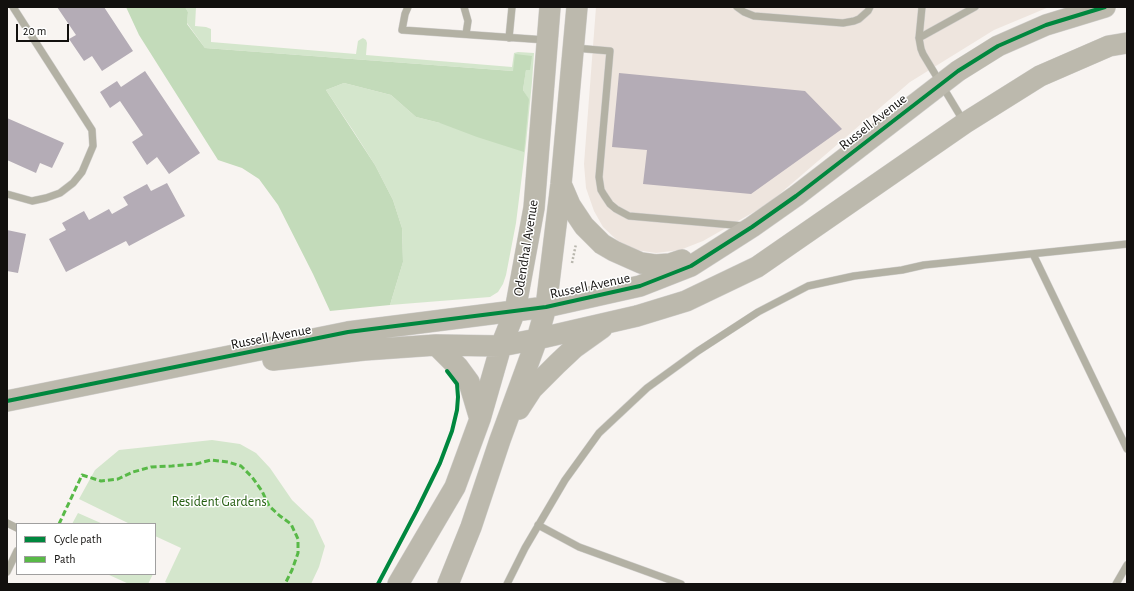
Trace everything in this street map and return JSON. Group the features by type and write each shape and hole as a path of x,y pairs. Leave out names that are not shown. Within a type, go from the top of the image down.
{"street":[{"name":"Odendhal Avenue","path":"398,584 455,487 480,418 501,346 515,311 534,208 550,7"},
{"name":"Odendhal Avenue","path":"448,584 471,527 500,440 537,339 546,307 561,184 577,7"},
{"name":"Russell Avenue","path":"7,401 348,332 546,307 640,286 691,266 752,227 796,196 958,70 998,46 1046,25 1105,7"},
{"name":"Russell Avenue","path":"136,375 364,350 436,345 501,346 637,316 686,301 757,267 965,123 1040,76 1109,46 1127,43"},
{"path":"561,184 570,205 587,230 602,244 629,259 655,265 670,264 726,244"},
{"path":"500,440 532,389 574,348 610,322"},
{"path":"436,345 458,366 469,382 480,418"}],"lane":[{"path":"7,194 32,201 60,193 73,183 82,172 93,146 92,130 13,7"},
{"path":"408,7 402,30 548,40"},
{"path":"464,7 468,21 466,34"},
{"path":"509,38 512,7"},
{"path":"737,7 754,16 843,23 859,19 868,11 870,7"},
{"path":"922,7 919,38 923,54 965,123"},
{"path":"919,38 975,7"},
{"path":"574,48 610,51 599,177 601,190 610,204 623,214 638,217 752,227"},
{"path":"507,584 525,548 565,480 599,432 647,388 698,351 758,312 808,286 854,276 902,270 924,265 1127,244"},
{"path":"1033,254 1127,449"},
{"path":"7,523 16,528"},
{"path":"538,525 579,547 677,583"},
{"path":"7,572 16,553"},
{"path":"1116,584 1127,565"}],"path":[{"path":"572,268 577,238"}],"shaded area":[{"path":"596,7 1049,7 994,30 910,82 768,204 703,241 680,250 656,253 636,250 618,241 603,227 594,211 586,188 584,164"}],"green space":[{"path":"126,7 185,7 188,12 187,24 205,48 513,71 515,54 532,56 530,70 526,70 523,90 529,99 524,152 440,123 416,117 391,95 344,83 326,90 375,165 393,200 402,228 403,262 390,305 330,311 278,205 259,179 242,168 218,160 139,35"},
{"path":"185,7 196,7 195,26 211,29 211,42 356,54 358,41 363,38 367,43 366,55 512,67 514,53 534,53 526,143 516,223 506,275 498,292 490,297 390,305 403,262 402,228 393,200 375,165 326,90 344,83 391,95 416,117 440,123 529,100 523,90 526,69 532,56 513,71 205,48 187,23 188,12"},
{"name":"Resident Gardens","path":"212,440 240,444 256,453 270,468 292,500 313,520 325,546 319,567 311,584 169,584 165,582 181,548 156,536 156,523 128,523 79,499 95,470 119,450"},
{"path":"78,513 101,523 73,523"},
{"path":"109,575 152,575 148,584 129,584"}],"building":[{"path":"57,7 104,7 133,51 102,71 92,56 84,61 69,39 76,35"},
{"path":"145,71 200,153 169,174 157,157 147,165 132,142 143,135 120,101 110,108 100,92 117,81 121,87"},
{"path":"619,73 805,91 842,129 751,194 643,184 647,150 612,147"},
{"path":"7,118 64,143 52,168 40,163 36,173 7,160"},
{"path":"167,183 185,216 129,246 126,241 66,272 49,239 66,230 62,223 84,211 89,220 109,209 112,214 128,205 123,197 147,184 151,191"},
{"path":"7,230 26,234 18,273 7,271"}],"marked path":[{"path":"59,523 82,475 101,481 118,479 133,472 151,467 196,464 211,460 228,462 241,466 252,477 262,491 269,506 291,524 298,539 298,553 285,584"}],"cycle path":[{"path":"7,401 348,332 546,307 640,286 691,266 752,227 796,196 958,71 998,46 1046,25 1105,7"},
{"path":"378,584 440,463 452,431 457,410 457,384 447,371"}]}
